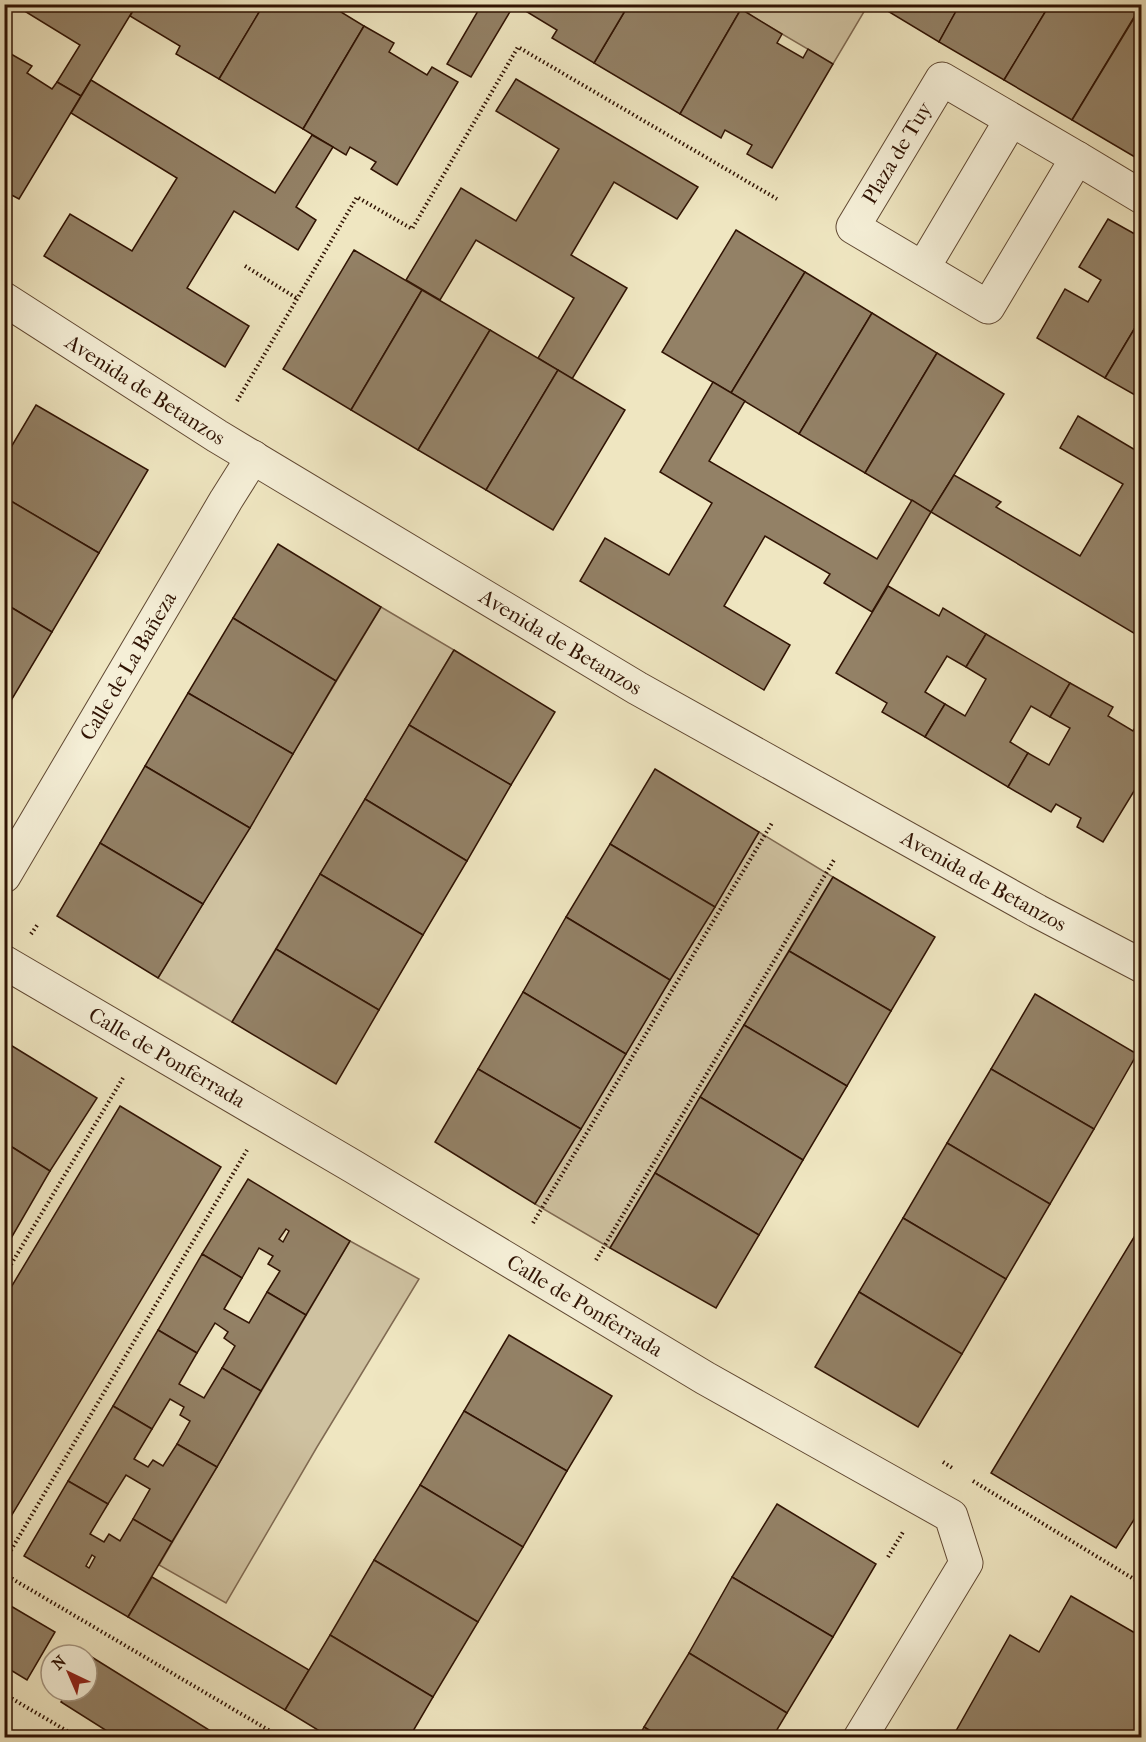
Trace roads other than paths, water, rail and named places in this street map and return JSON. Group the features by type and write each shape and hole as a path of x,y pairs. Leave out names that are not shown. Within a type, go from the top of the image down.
{"street":[{"name":"Plaza de Tuy","path":"1077,158 988,307 853,226 942,79 1077,158 1142,197"},
{"path":"923,268 1011,120"},
{"name":"Avenida de Betanzos","path":"4,299 217,436 637,688 1139,961"},
{"name":"Calle de La Bañeza","path":"4,876 253,457"},
{"name":"Calle de Ponferrada","path":"4,962 705,1378 951,1516 966,1563 860,1737"}]}
